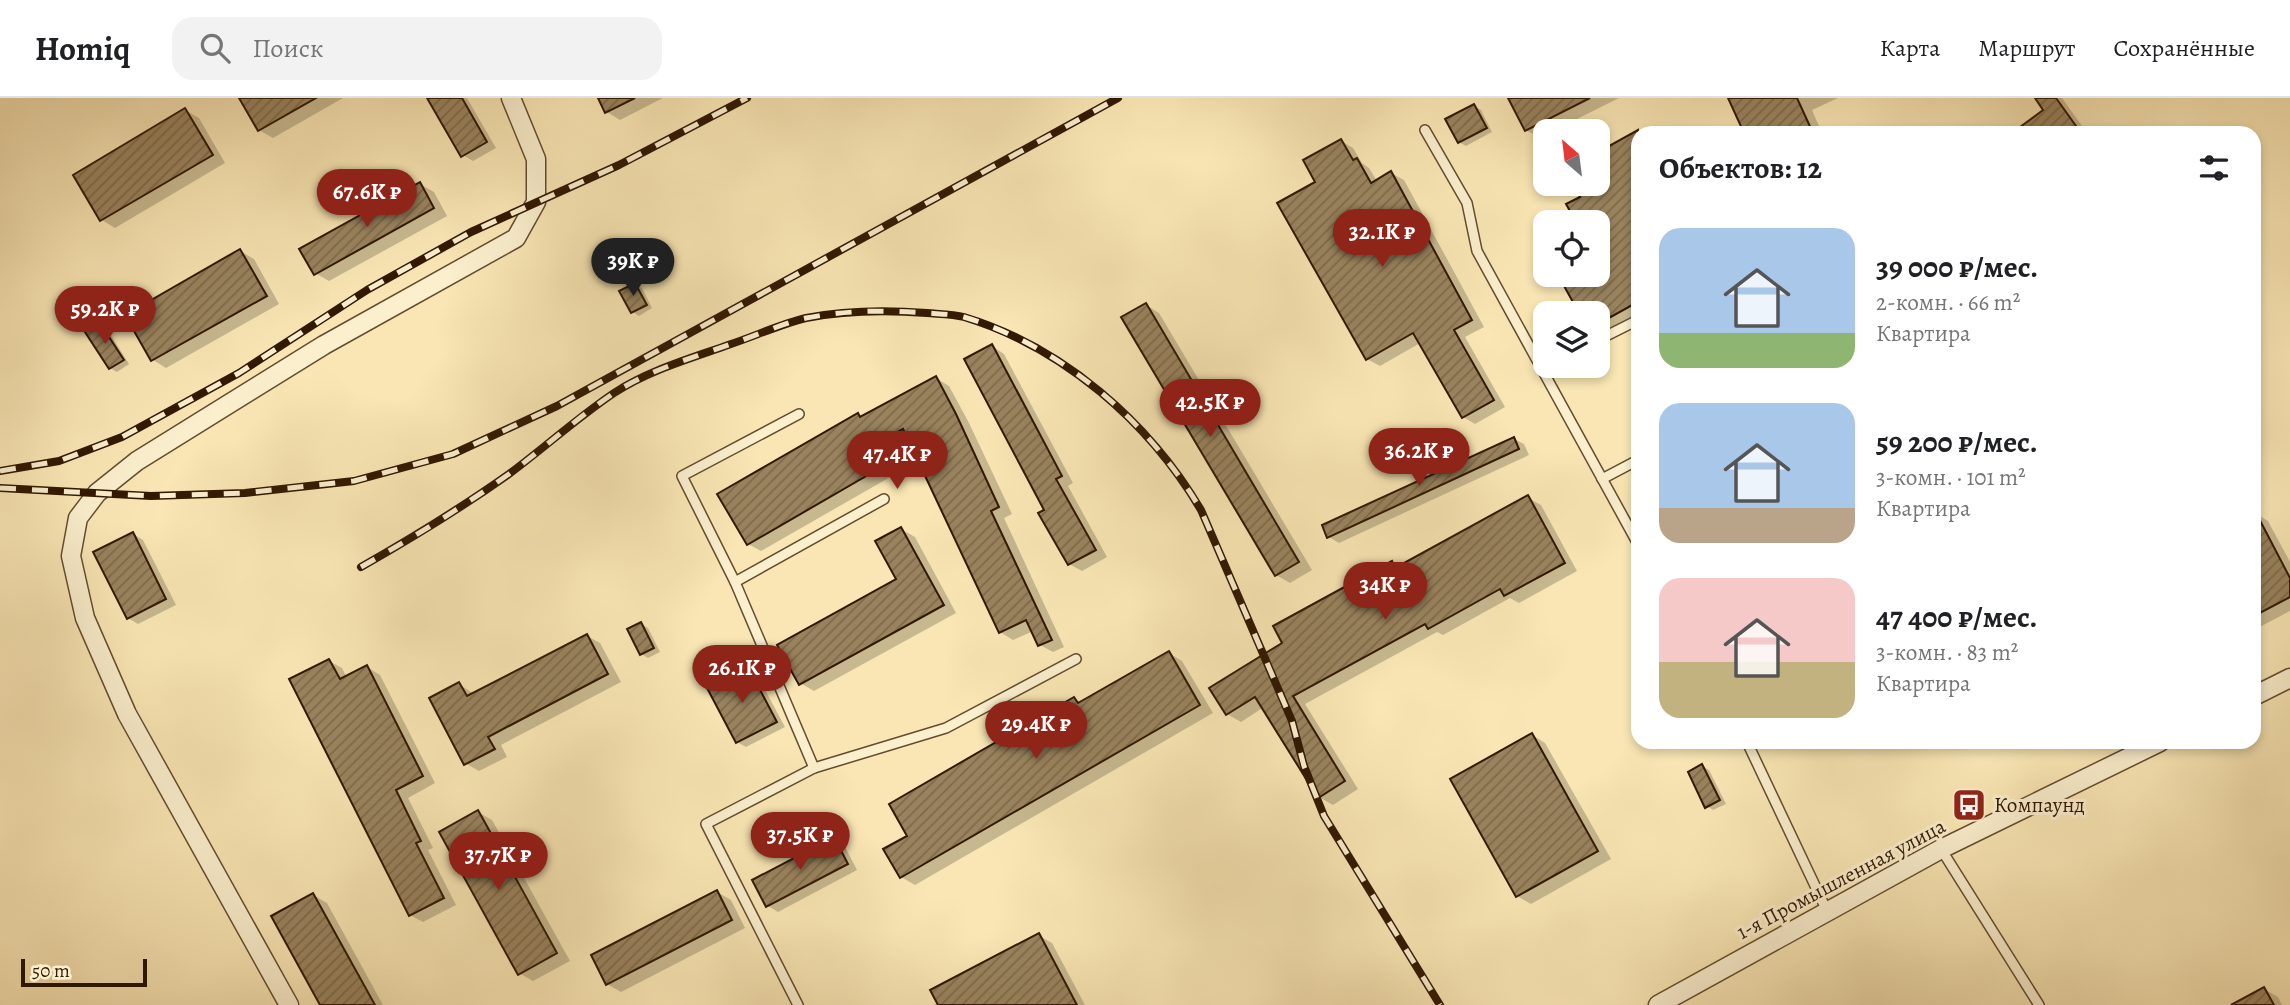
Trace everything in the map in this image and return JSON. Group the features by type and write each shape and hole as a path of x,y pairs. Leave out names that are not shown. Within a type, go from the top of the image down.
{"street":[{"path":"289,1005 127,714 85,618 71,556 78,518 97,493 137,461 324,345 516,238 536,202 536,159 510,98"},
{"path":"2261,692 2290,678"},
{"name":"1-я Промышленная улица","path":"1658,1005 1941,849 2146,749"}],"lane":[{"path":"1425,130 1467,203 1477,251 1533,348"},
{"path":"1610,334 1631,324"},
{"path":"1550,378 1631,531"},
{"path":"799,414 682,476 735,582 814,768"},
{"path":"1602,479 1631,464"},
{"path":"735,582 884,499"},
{"path":"798,1005 706,824 814,768 946,729 1076,659"},
{"path":"1750,749 1827,911"},
{"path":"1941,849 2039,1005"}],"building":[{"path":"239,98 316,98 258,131"},
{"path":"427,98 462,98 487,142 461,157"},
{"path":"598,98 635,98 605,113"},
{"path":"1508,98 1590,98 1549,119 1533,119 1533,127 1525,131"},
{"path":"1728,98 1797,98 1810,126 1741,126"},
{"path":"2035,98 2056,98 2076,126 2021,126 2043,110"},
{"path":"1474,104 1487,128 1458,143 1445,119"},
{"path":"185,108 213,155 100,221 73,175"},
{"path":"1631,134 1631,306 1610,317 1610,301 1572,301 1565,287 1610,287 1610,210 1569,210 1566,204 1580,197 1610,196 1610,145"},
{"path":"1341,139 1353,160 1357,158 1371,183 1391,171 1472,320 1454,330 1494,400 1462,418 1413,333 1366,360 1277,203 1315,182 1303,160"},
{"path":"420,182 434,208 314,275 299,249"},
{"path":"240,249 267,296 151,361 125,315"},
{"path":"635,283 647,305 631,313 619,291"},
{"path":"1146,303 1299,562 1275,576 1121,317"},
{"path":"100,323 124,360 109,369 85,332"},
{"path":"992,344 1062,476 1056,479 1096,550 1068,565 1038,513 1044,510 964,359"},
{"path":"936,376 999,507 991,511 1052,640 1038,646 1026,620 999,633 903,429 875,444 887,464 747,545 717,494 858,413 860,417"},
{"path":"1514,437 1519,449 1327,538 1322,525"},
{"path":"1528,495 1565,563 1504,596 1500,589 1428,629 1425,624 1293,696 1345,781 1318,798 1255,697 1226,715 1209,688 1282,643 1273,626 1392,561 1395,568"},
{"path":"2261,522 2290,578 2290,597 2261,612"},
{"path":"901,527 944,605 799,685 777,645 896,579 875,541"},
{"path":"133,532 166,599 127,619 93,552"},
{"path":"641,622 654,648 640,655 627,629"},
{"path":"587,634 608,674 488,737 495,749 464,765 429,698 459,682 467,696"},
{"path":"1169,651 1200,705 900,878 883,849 907,836 889,804 1074,697 1078,703"},
{"path":"329,659 340,679 367,665 423,776 396,790 421,841 416,843 444,898 409,916 289,679"},
{"path":"748,667 777,722 736,743 707,688"},
{"path":"1532,733 1598,851 1516,897 1450,779"},
{"path":"1702,764 1720,800 1705,808 1688,772"},
{"path":"478,810 557,953 518,975 439,832"},
{"path":"834,837 848,864 766,907 752,880"},
{"path":"717,890 732,920 606,985 591,955"},
{"path":"313,893 375,1005 320,1005 271,916"},
{"path":"1039,933 1077,1005 938,1005 930,990"},
{"path":"2264,987 2274,1005 2231,1005"}],"railway":[{"path":"0,471 59,461 122,437 239,373 367,290 471,232 619,165 747,98"},
{"path":"0,488 151,496 245,493 354,481 453,454 557,406 1118,98"},
{"path":"361,567 491,487 614,393 671,365 787,323 837,313 882,311 951,315 1000,330 1069,368 1100,392 1156,447 1201,510 1292,721 1304,766 1324,816 1440,1005"}],"place":[{"name":"Компаунд","path":"1969,805"}]}
